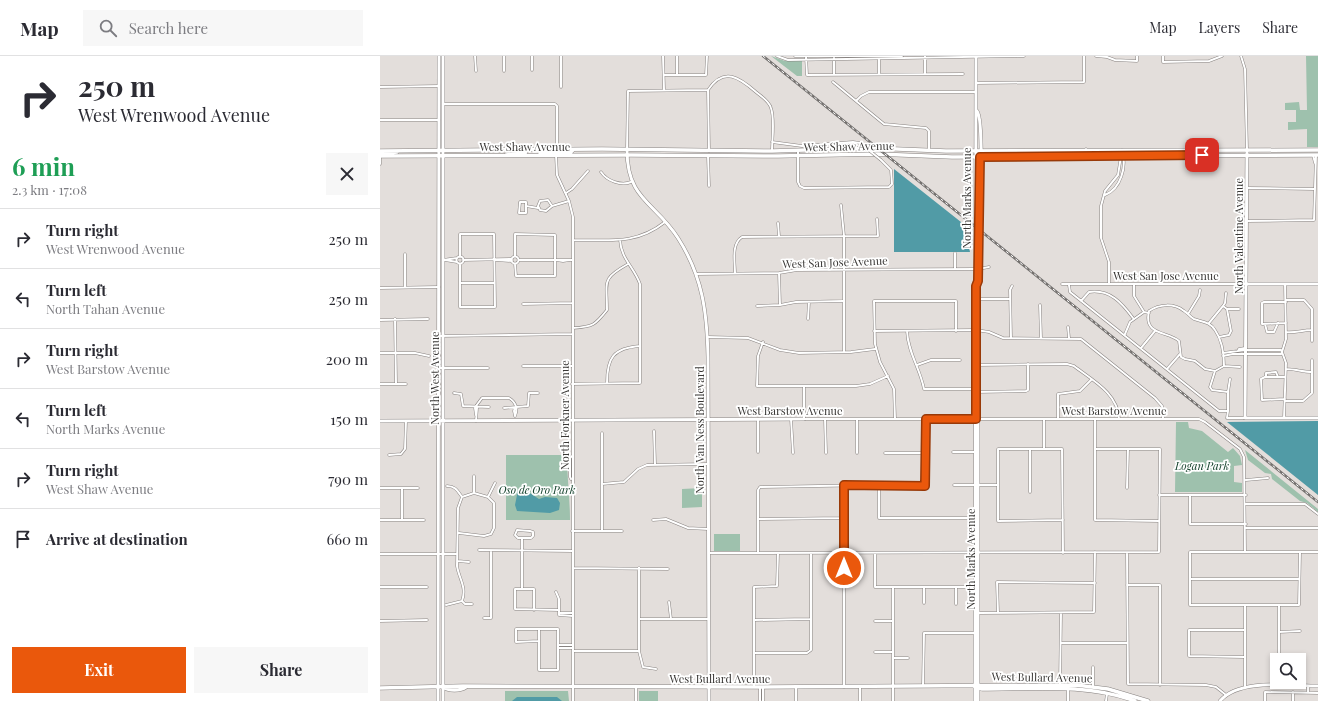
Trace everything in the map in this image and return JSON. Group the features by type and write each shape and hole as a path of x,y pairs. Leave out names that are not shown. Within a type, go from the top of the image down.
{"main road":[{"name":"North West Avenue","path":"439,56 439,150 441,156 444,260 441,287 439,336 441,368"},
{"name":"North West Avenue","path":"443,56 444,150 441,156 439,199 443,336 441,368 438,554 441,687 443,701"},
{"name":"North Marks Avenue","path":"974,701 977,686 979,613 974,518 974,422 976,419 975,56"},
{"path":"439,78 441,101 443,104"},
{"name":"North Marks Avenue","path":"976,111 980,118 980,217 976,269"},
{"name":"West Shaw Avenue","path":"380,154 503,156 627,152 798,151 872,148 975,151 1247,150 1317,154"},
{"name":"West Shaw Avenue","path":"380,154 391,154 402,151 439,150 573,150 627,152 674,156 892,154 980,157 1317,154"},
{"path":"486,156 495,150"},
{"path":"503,156 510,153 525,153 527,150"},
{"path":"536,155 538,153 554,153 557,150"},
{"path":"556,155 559,153 570,153 573,150"},
{"path":"1013,156 1057,153 1060,150"},
{"path":"1058,156 1062,153 1084,153 1086,150"},
{"path":"1156,155 1166,153 1186,153 1189,150"},
{"name":"North Valentine Avenue","path":"1245,418 1247,150"},
{"path":"674,156 687,153 706,154 709,151"},
{"path":"708,156 711,153 742,151"},
{"path":"746,156 750,154 769,154 772,151"},
{"name":"North Van Ness Boulevard","path":"627,152 627,169 631,182 639,194 666,222 682,245 696,274 705,304 708,337 709,420 709,701"},
{"path":"975,190 978,193 980,217"},
{"path":"439,199 441,202 441,216 443,218"},
{"path":"439,238 441,258 444,260"},
{"name":"West San Jose Avenue","path":"1246,284 1318,284"},
{"path":"1245,418 1318,418"},
{"name":"West Barstow Avenue","path":"380,421 804,419"},
{"name":"North Marks Avenue","path":"976,419 978,422 979,485 974,631 978,701"},
{"name":"North West Avenue","path":"438,701 441,687 443,629 440,421"},
{"path":"438,589 440,626 443,629"},
{"path":"975,598 979,613"},
{"path":"974,631 978,639"},
{"path":"1018,689 1018,686 1023,685"},
{"name":"West Bullard Avenue","path":"380,688 441,687 446,690 463,689 466,687 923,687 1060,685 1092,686 1108,691"},
{"path":"1220,701 1226,695 1245,686 1270,685"},
{"name":"West Bullard Avenue","path":"977,686 1018,689 1083,689 1108,691"},
{"path":"1083,689 1092,686"},
{"path":"1308,686 1318,686"},
{"path":"1108,691 1135,701"},
{"path":"1108,691 1148,701"}],"street":[{"path":"476,56 476,71"},
{"path":"504,56 504,70"},
{"path":"532,56 532,70"},
{"path":"561,56 561,87"},
{"path":"663,56 664,89"},
{"path":"677,75 678,56"},
{"path":"664,75 706,75 707,56"},
{"path":"777,56 782,59 806,57"},
{"path":"793,59 795,56 834,58 1024,56"},
{"path":"879,58 902,56"},
{"path":"976,83 1084,82 1084,56"},
{"path":"1096,56 1107,56 1115,60 1137,61 1137,56"},
{"path":"1163,56 1163,62 1209,61 1222,56"},
{"name":"North Valentine Avenue","path":"1241,56 1246,74 1247,150"},
{"path":"806,57 807,75 963,74"},
{"path":"925,57 925,74"},
{"path":"834,58 834,75"},
{"path":"879,58 879,74"},
{"path":"709,151 708,90 718,80 726,76 740,79 770,104 772,110 772,151"},
{"path":"833,82 884,124 926,128 929,131 929,150"},
{"path":"380,87 439,86"},
{"path":"627,152 628,91 664,89 708,90"},
{"path":"856,101 861,96 869,92 976,92"},
{"path":"443,104 555,104 557,106 557,150"},
{"path":"380,120 439,120"},
{"path":"772,142 802,146 853,142 860,143 892,170 891,186 802,188 798,182 798,151"},
{"path":"1109,284 1109,262 1101,238 1101,206 1105,191 1118,175 1122,150"},
{"path":"380,154 380,164"},
{"path":"1247,221 1312,220 1314,218 1315,163 1317,154"},
{"name":"North Forkner Avenue","path":"556,155 557,175 566,193 573,217 571,260 573,303 573,701"},
{"path":"708,156 709,186"},
{"path":"566,193 573,188 588,171"},
{"path":"601,172 620,184 631,182"},
{"path":"1247,188 1314,189"},
{"path":"534,206 546,200 552,203 552,206"},
{"path":"526,206 534,206 546,211 552,206 569,201"},
{"path":"520,202 526,202 526,206 526,213 519,213 520,202"},
{"path":"538,203 538,208"},
{"path":"841,205 844,236 844,352"},
{"path":"735,273 735,249 739,239 746,236 878,236 877,219"},
{"path":"573,240 620,240 644,236 666,222"},
{"path":"778,223 779,236"},
{"path":"460,234 494,234 495,307 460,307 458,258 460,234"},
{"path":"515,234 555,235 555,276 516,276 515,264 512,260 515,256 515,234"},
{"path":"572,384 640,383 640,284 635,272 621,252 620,240"},
{"path":"955,253 956,269"},
{"path":"405,254 405,287"},
{"path":"515,256 519,260 571,260"},
{"path":"444,260 458,258 463,260 512,260"},
{"path":"449,260 458,263 463,260"},
{"path":"515,264 519,260"},
{"path":"573,328 589,327 600,319 607,310 607,281 611,274 628,264"},
{"name":"West San Jose Avenue","path":"696,274 779,273 796,270 976,269 989,267"},
{"path":"779,273 780,305"},
{"path":"460,283 494,283"},
{"name":"West San Jose Avenue","path":"1062,284 1246,284"},
{"path":"1134,284 1134,296 1144,312"},
{"path":"1284,418 1286,369 1282,352 1286,332 1285,284"},
{"path":"1070,285 1070,292 1081,301 1125,334 1219,411 1228,411"},
{"path":"1011,338 1010,299 1012,286"},
{"path":"380,288 441,287"},
{"path":"1188,314 1199,296 1200,290"},
{"path":"1081,301 1089,292 1106,292 1122,303 1133,318"},
{"path":"1209,323 1225,303 1226,293"},
{"path":"976,299 1010,299"},
{"path":"1278,324 1274,332 1267,332 1265,324 1262,324 1262,303 1304,300 1312,310 1312,341"},
{"path":"757,306 780,305 796,302 844,301"},
{"path":"895,419 895,392 880,362 876,349 874,331 874,301 956,301 956,331"},
{"path":"808,319 809,302"},
{"path":"522,304 573,303"},
{"path":"1040,305 1041,338"},
{"path":"1167,369 1180,354 1181,344 1178,339 1155,331 1149,323 1149,313 1160,305 1169,305 1183,310 1195,319 1209,323 1219,337 1224,366"},
{"path":"1219,337 1229,335 1231,331 1227,310 1223,306"},
{"path":"1227,310 1239,309"},
{"path":"1125,334 1133,318 1144,312 1149,313"},
{"path":"395,319 396,384"},
{"path":"380,320 428,319"},
{"path":"1265,324 1286,323"},
{"path":"1068,327 1069,338"},
{"path":"874,331 976,330 986,331 998,337 1081,339 1156,398 1162,406 1163,418"},
{"path":"1286,332 1299,333 1303,330 1312,330"},
{"path":"907,331 908,346 917,365 924,389 1024,392 1028,390 1028,364"},
{"path":"1141,348 1155,331"},
{"path":"439,336 573,334"},
{"path":"708,337 742,337 763,342 789,352 844,352 876,349"},
{"path":"763,342 758,356 757,386 864,385 888,376"},
{"path":"607,384 607,366 612,358 626,347 640,346"},
{"path":"1223,356 1238,352 1239,349 1245,351"},
{"path":"1222,353 1245,351 1281,354 1282,352"},
{"path":"380,353 415,353 428,356"},
{"path":"1180,354 1185,359 1195,361 1204,369 1215,371 1224,366 1240,367"},
{"path":"917,365 931,360 960,360"},
{"path":"1285,377 1266,377 1261,379 1262,400 1303,401 1312,393 1312,360"},
{"path":"976,365 1067,364 1074,366 1114,400 1119,418"},
{"path":"522,366 572,366"},
{"path":"441,368 488,368"},
{"path":"1286,369 1299,369 1303,372 1312,372"},
{"path":"1215,371 1211,383 1212,390 1228,392"},
{"path":"1266,377 1266,373 1276,372 1278,377"},
{"path":"1230,379 1227,418 1245,418"},
{"path":"1058,419 1058,394 1076,392 1085,387 1092,380"},
{"path":"380,384 406,384"},
{"path":"804,386 804,419"},
{"path":"454,393 461,394 463,406 489,407"},
{"path":"504,408 529,406 529,394 538,393"},
{"path":"476,421 476,406 482,398 505,397 512,400 515,407 515,421"},
{"path":"758,419 758,452"},
{"path":"791,419 793,453"},
{"name":"West Barstow Avenue","path":"804,419 1199,419 1240,449 1244,457 1246,480"},
{"path":"826,419 826,453"},
{"path":"857,419 857,453"},
{"path":"758,553 759,487 844,485 879,485 895,487 925,486 926,419"},
{"path":"1044,419 1044,449"},
{"path":"1095,419 1095,520 1159,520"},
{"path":"389,455 401,454 405,449 406,421"},
{"path":"654,431 655,464"},
{"path":"602,433 602,531"},
{"path":"1063,520 998,521 998,449 1062,449 1063,520 1063,553"},
{"path":"1030,449 1030,492"},
{"path":"708,552 1159,552 1160,449 1095,449"},
{"path":"1127,488 1128,449"},
{"path":"953,452 974,452"},
{"path":"885,453 925,453"},
{"path":"602,484 619,484 627,480 641,468 655,464 709,464"},
{"path":"474,476 474,493"},
{"path":"1245,552 1246,480 1268,478"},
{"path":"488,497 495,483"},
{"path":"844,485 844,687"},
{"path":"879,485 879,518 974,518"},
{"path":"954,485 998,485"},
{"path":"447,486 452,486 457,489 462,497"},
{"path":"380,488 418,488"},
{"path":"402,488 402,520"},
{"path":"459,533 484,536 491,534 494,528 494,503 488,497 474,493 462,497"},
{"path":"1159,495 1246,496"},
{"path":"1190,495 1190,524 1246,524"},
{"path":"462,497 458,508 458,574 464,584 462,601"},
{"path":"1246,504 1305,504 1318,514"},
{"path":"758,519 844,518"},
{"path":"653,520 666,519 688,528 708,529"},
{"path":"380,520 424,520"},
{"path":"1246,528 1318,528"},
{"path":"517,530 530,530 533,532 531,538 522,538 516,536 517,530"},
{"path":"572,531 622,531"},
{"path":"522,538 522,589"},
{"path":"479,550 491,552 572,551"},
{"path":"484,618 491,618 491,552"},
{"path":"754,653 810,652 811,552"},
{"path":"979,613 1094,612 1095,552"},
{"path":"1127,552 1128,684 1212,686 1221,689 1226,695"},
{"path":"1300,552 1299,605 1190,605 1190,552 1245,552 1300,552 1318,552"},
{"path":"754,687 754,587 777,586 778,553"},
{"path":"875,553 875,586 975,587"},
{"path":"380,554 458,554"},
{"path":"458,561 469,562"},
{"path":"573,568 668,569"},
{"path":"639,568 639,651 643,667 656,669"},
{"path":"1190,579 1299,579"},
{"path":"998,613 998,582 1095,582"},
{"path":"1127,585 1160,585 1160,685"},
{"path":"380,587 427,587"},
{"path":"893,587 893,701"},
{"path":"924,587 924,604"},
{"path":"956,587 956,604"},
{"path":"534,610 534,589 515,589 516,609 573,614"},
{"path":"556,592 559,599 559,613"},
{"path":"446,605 462,601 465,604 472,604"},
{"path":"669,602 671,619"},
{"path":"1245,605 1245,686"},
{"path":"1279,605 1279,653"},
{"path":"1060,685 1061,613"},
{"path":"640,619 708,619"},
{"path":"755,620 811,619"},
{"path":"380,621 427,620"},
{"path":"875,621 893,621"},
{"path":"539,629 539,641 539,670 558,670 558,629 539,629 516,629 516,642 539,641"},
{"path":"1244,657 1189,656 1189,630 1245,630"},
{"path":"923,687 924,633 974,631"},
{"path":"1279,632 1300,632"},
{"path":"1061,643 1127,643"},
{"path":"558,647 639,651"},
{"path":"875,652 893,652"},
{"path":"894,658 908,658"},
{"path":"1092,686 1093,667"},
{"path":"860,686 860,701"},
{"path":"1308,686 1308,693"},
{"path":"636,687 636,701"},
{"path":"761,687 761,701"},
{"path":"796,687 796,701"},
{"path":"1068,689 1068,701"},
{"path":"1106,701 1108,691"},
{"path":"1265,701 1265,692 1318,693"},
{"path":"1293,692 1293,701"}],"green space":[{"path":"771,56 785,61 802,61 802,76 797,76"},
{"path":"1306,56 1318,56 1318,147 1307,147 1307,129 1288,130 1288,122 1296,122 1296,110 1285,110 1285,103 1299,102 1300,110 1307,110"},
{"name":"Logan Park","path":"1176,422 1188,422 1189,428 1202,431 1228,452 1233,448 1240,456 1242,465 1234,466 1234,482 1242,483 1242,492 1175,492"},
{"path":"1245,450 1318,509 1318,512 1307,503 1300,501 1272,479 1271,474 1265,473 1248,460"},
{"name":"Oso de Oro Park","path":"506,455 567,455 570,520 506,520"},
{"path":"702,488 702,507 682,508 682,489"},
{"path":"714,534 740,534 740,551 714,551"},
{"path":"505,691 568,691 569,701 505,701"},
{"path":"639,691 658,691 658,701 639,701"}],"water":[{"path":"894,169 966,226 965,228 970,252 894,252"},
{"path":"1318,421 1318,495 1227,422"},
{"path":"522,488 539,499 545,497 557,498 560,503 559,510 550,513 517,511 515,505 518,490"},
{"path":"517,697 557,697 562,701 512,701"}],"railway":[{"path":"763,56 1318,502"}],"route":[{"path":"844,568 844,485 879,485 895,487 925,486 926,419 976,419 976,286 978,281 980,217 980,157 1202,155"}]}
